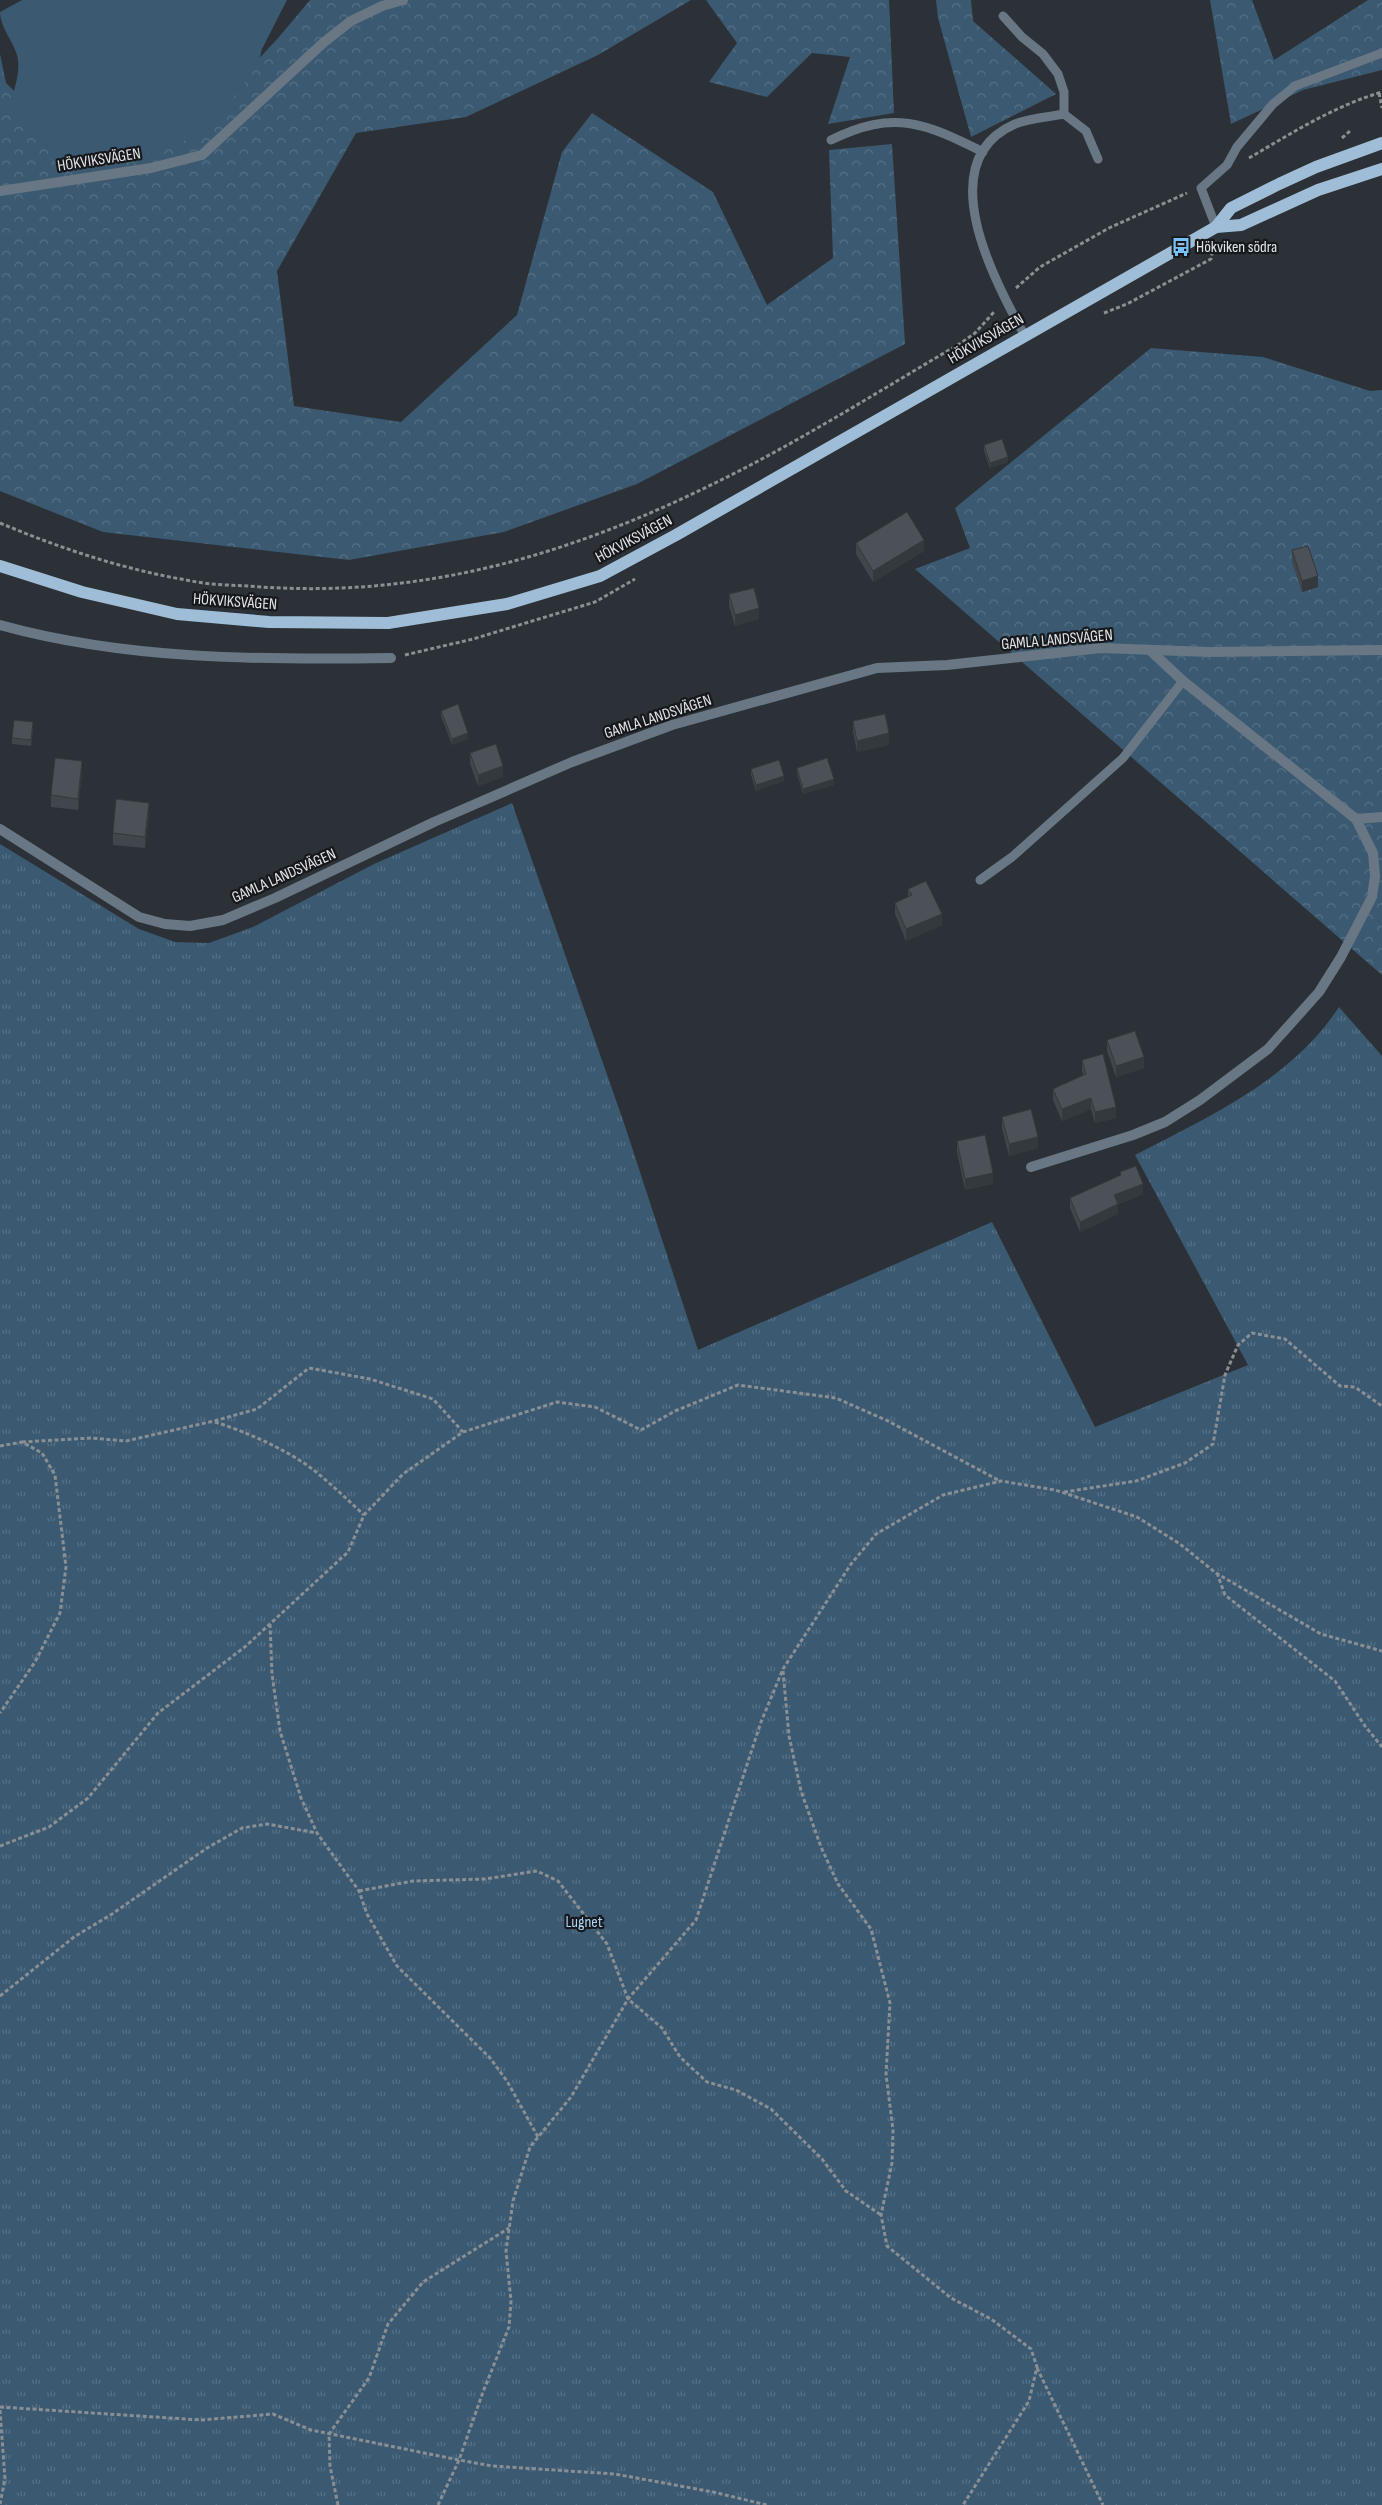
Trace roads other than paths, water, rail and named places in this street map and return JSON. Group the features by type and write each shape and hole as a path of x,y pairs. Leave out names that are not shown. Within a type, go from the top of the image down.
{"main road":[{"name":"HÖKVIKSVÄGEN","path":"0,566 82,592 177,614 269,622 388,623 507,604 600,576 676,535 1216,227 1231,208 1316,167 1382,143"},
{"name":"HÖKVIKSVÄGEN","path":"1216,227 1241,225 1318,190 1382,170"}],"street":[{"name":"HÖKVIKSVÄGEN","path":"0,191 152,168 202,155 350,21 382,6 403,0"},
{"path":"0,625 92,645 141,651 233,657 391,658"},
{"name":"GAMLA LANDSVÄGEN","path":"0,829 139,917 165,924 190,926 223,920 275,898 451,815 572,762 672,725 877,668 947,665 1101,648 1152,652 1382,650"},
{"path":"1031,1167 1134,1135 1165,1122 1200,1100 1268,1049 1318,992 1341,957 1372,896 1375,876 1372,853 1356,819 1183,681 1152,652"},
{"path":"1356,819 1382,817"}],"lane":[{"path":"1003,16 1022,37 1043,54 1058,74 1064,92 1064,114"},
{"path":"1216,227 1202,188 1227,164 1237,147 1268,110 1295,86 1382,53"},
{"path":"1025,336 1004,299 979,233 972,201 974,175 982,152 997,135 1016,123 1064,114 1086,132 1098,159"},
{"path":"831,140 878,124 919,124 938,130 982,152"},
{"path":"980,880 1012,857 1123,758 1183,681"}],"place":[{"name":"Hökviken södra","path":"1181,247"}],"park label":[{"name":"Lugnet","path":"584,1922"}]}
